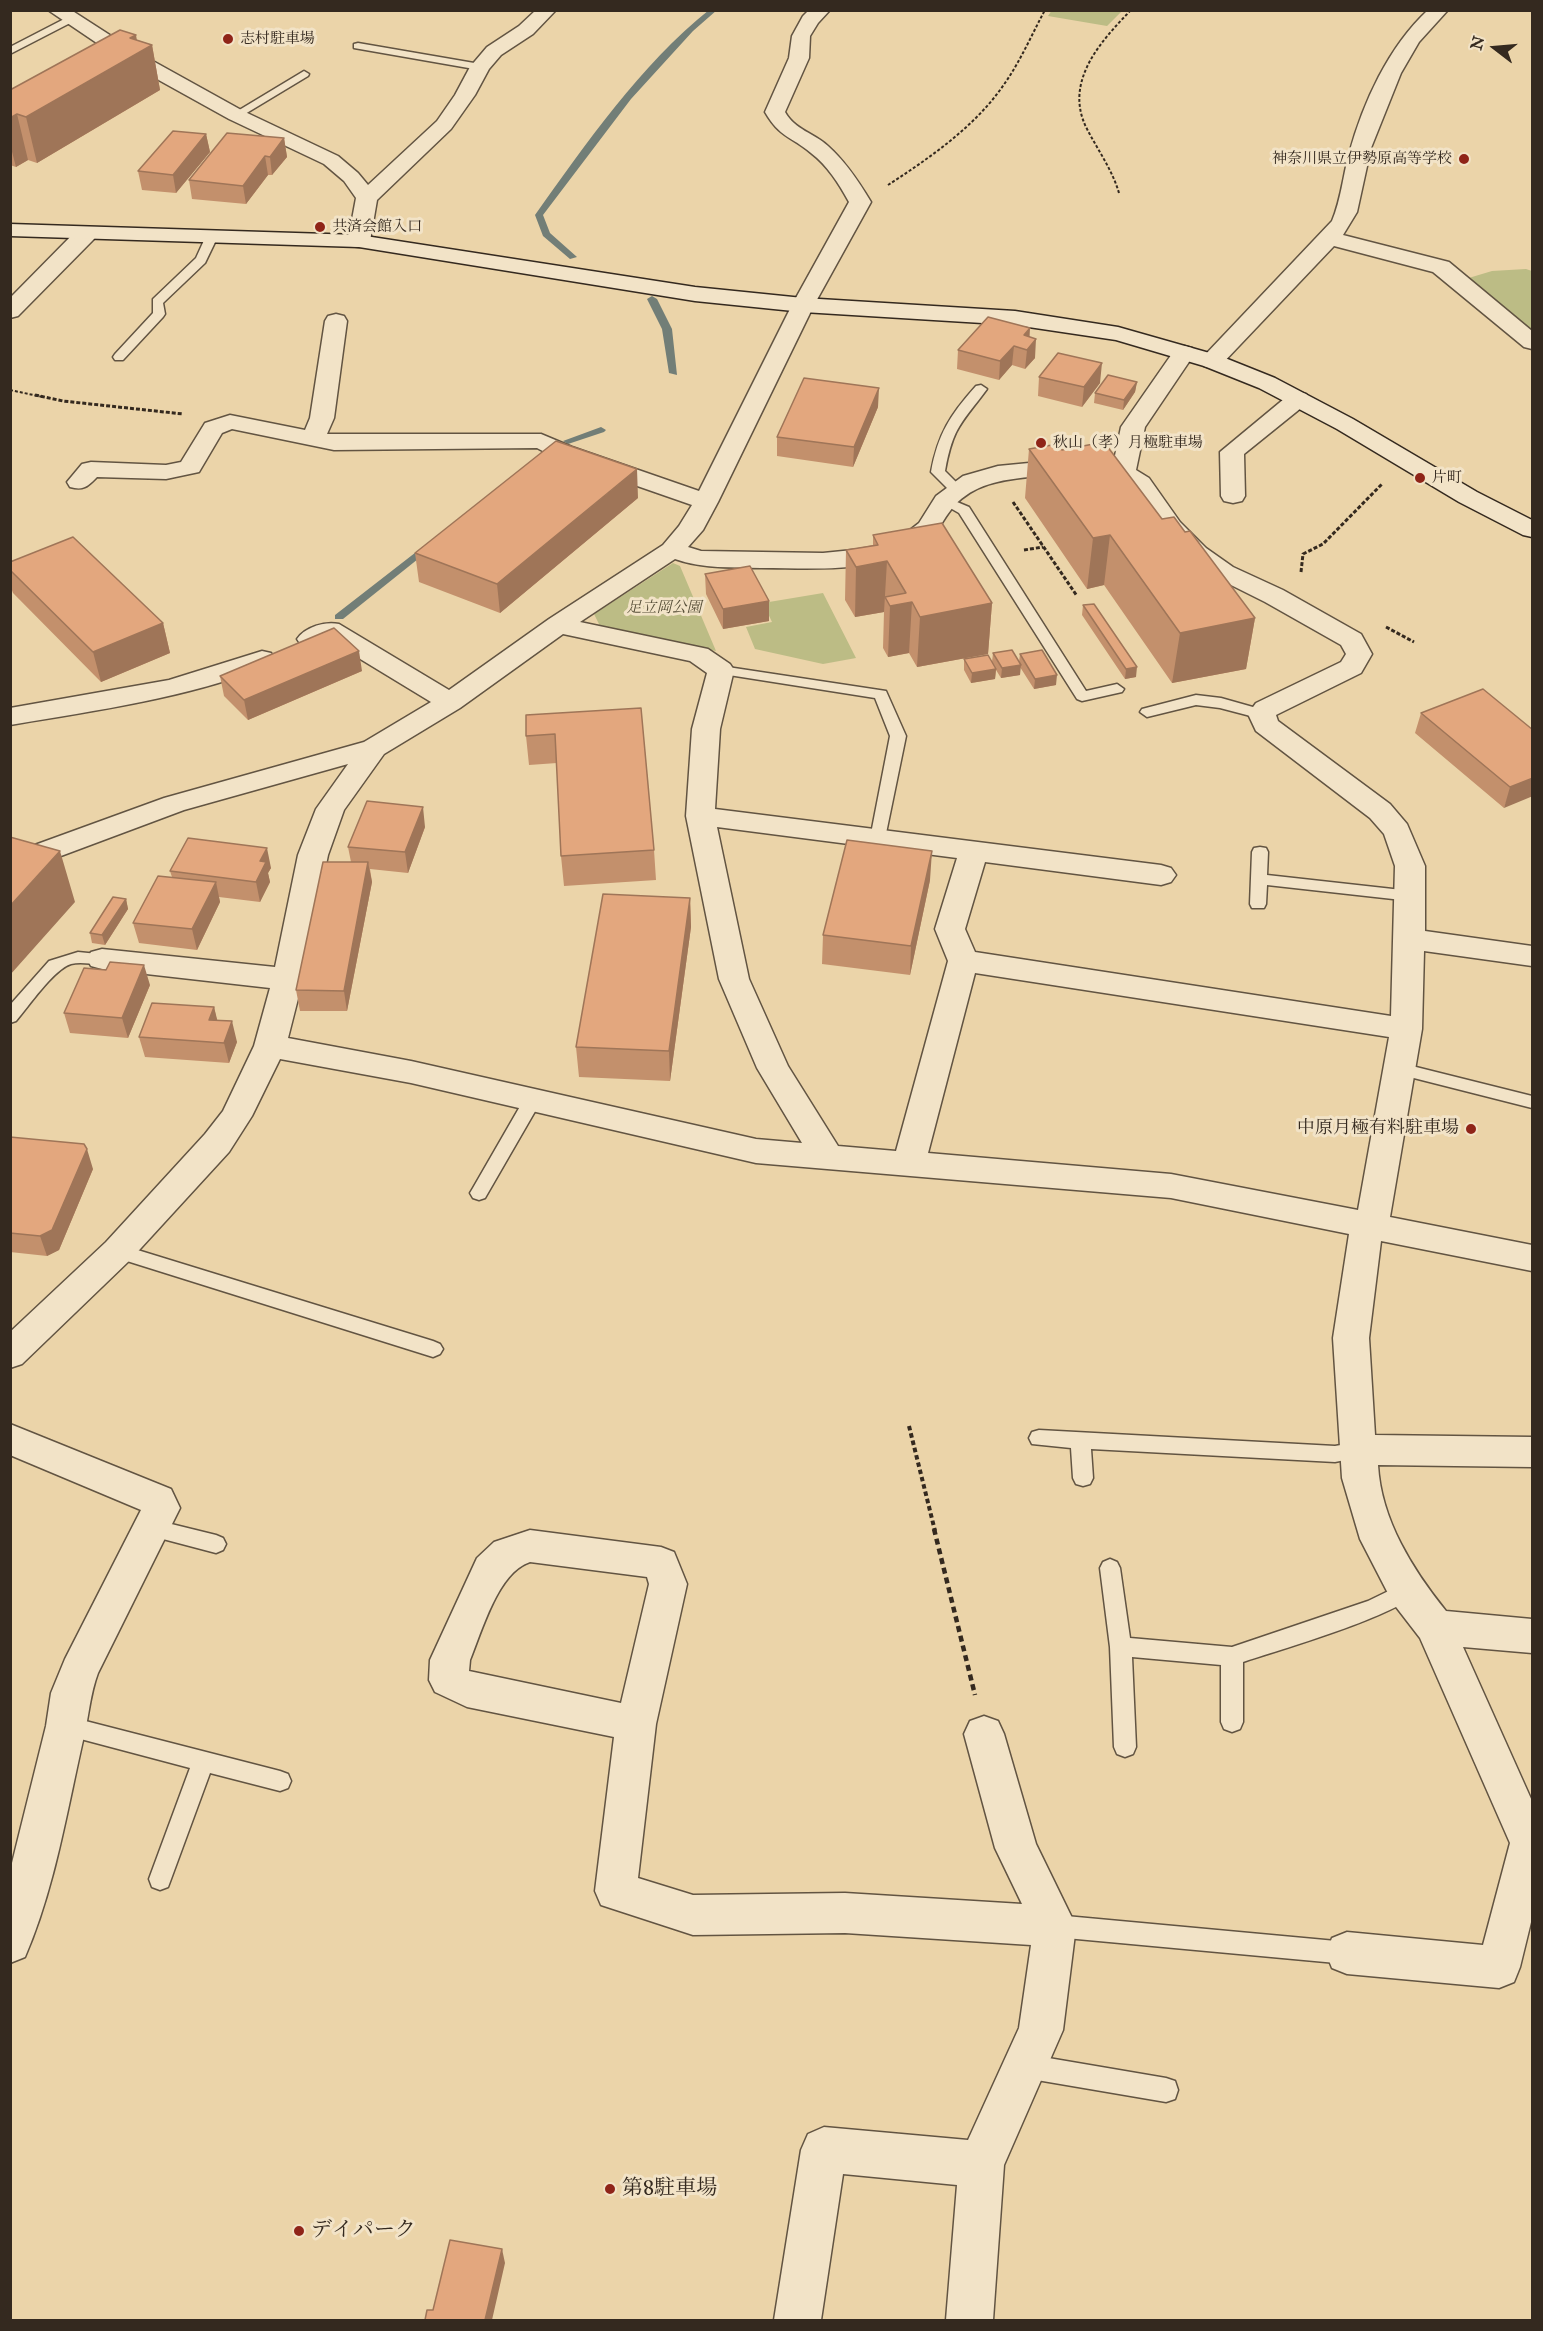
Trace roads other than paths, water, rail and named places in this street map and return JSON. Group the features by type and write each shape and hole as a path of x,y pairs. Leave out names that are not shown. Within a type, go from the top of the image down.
{"street":[{"path":"359,241 367,198 444,125 465,95 480,67 494,51 526,30 547,10"},
{"path":"10,865 174,804 374,748 450,702 558,625 672,550 690,530 706,502 803,305 860,202 835,165 816,146 793,135 781,124 775,112 799,58 801,36 810,20 821,10"},
{"path":"1212,361 1329,238 1342,220 1361,149 1389,79 1407,44 1425,22 1439,10"},
{"path":"63,15 126,54 236,115 331,160 351,177 367,198"},
{"path":"105,65 126,54"},
{"path":"10,230 359,241 686,293 803,305 1015,318 1118,334 1212,361 1267,383 1468,497 1533,530"},
{"path":"10,311 86,234"},
{"path":"1329,238 1441,267 1533,342"},
{"path":"22,275 44,276"},
{"path":"313,438 322,418 336,321"},
{"path":"308,348 332,349"},
{"path":"1123,473 1133,427 1184,353"},
{"path":"1225,486 1232,452 1298,399"},
{"path":"90,467 166,472 190,467 213,428 230,422 334,443 541,441 562,452 706,502"},
{"path":"672,550 699,559 823,561 879,555 910,542 928,528 951,495 972,481 1029,470 1123,473 1140,483 1171,527 1197,553 1224,572 1274,596 1352,640 1359,654 1352,667 1266,709 1262,714 1266,725 1380,812 1397,831 1410,866 1406,1029 1372,1225 1365,1235 1351,1338 1360,1478 1379,1539 1407,1591 1435,1627 1531,1845 1499,1967 1347,1953"},
{"path":"558,625 699,655 721,670 705,729 700,816 734,979 773,1068 827,1156"},
{"path":"10,717 185,686 233,671 330,630 450,702"},
{"path":"10,1354 118,1251 217,1143 236,1116 270,1046 288,979 313,855 330,809 374,748"},
{"path":"700,816 973,853 1161,875"},
{"path":"909,1163 963,961 950,929 973,853"},
{"path":"1409,939 1533,956"},
{"path":"102,959 288,979"},
{"path":"963,961 1406,1029"},
{"path":"270,1046 411,1072 756,1151 1171,1185 1533,1258"},
{"path":"10,1439 158,1500 161,1508 79,1671 71,1693 66,1726 20,1919 10,1943"},
{"path":"1358,1450 1533,1452"},
{"path":"636,1724 467,1689 449,1680 450,1660 490,1570 507,1553 530,1546 662,1563 668,1584 636,1724 616,1891 693,1915 845,1913 1055,1926"},
{"path":"1435,1627 1533,1636"},
{"path":"970,2320 981,2164 1041,2030 1055,1926 1016,1848 984,1734"},
{"path":"798,2320 824,2150 981,2164"}],"lane":[{"path":"10,51 63,15"},
{"path":"358,46 480,67"},
{"path":"236,115 304,74"},
{"path":"119,357 159,314 157,302 201,260 212,236"},
{"path":"981,389 956,417 943,442 938,472 1082,696 1117,689"},
{"path":"721,670 881,694 898,736 878,839"},
{"path":"1147,712 1196,700 1221,703 1262,714"},
{"path":"1257,904 1260,852"},
{"path":"1259,879 1411,896"},
{"path":"10,1017 55,965 65,959 78,957 102,959"},
{"path":"1400,1068 1533,1102"},
{"path":"479,1193 532,1101"},
{"path":"118,1251 433,1349"},
{"path":"1039,1438 1335,1454 1358,1450"},
{"path":"1081,1440 1083,1478"},
{"path":"151,1528 216,1544"},
{"path":"1110,1568 1121,1647 1125,1747"},
{"path":"1121,1647 1232,1656 1374,1608 1407,1591"},
{"path":"1232,1656 1232,1722"},
{"path":"66,1726 279,1781"},
{"path":"160,1879 203,1761"},
{"path":"1055,1926 1347,1953"},
{"path":"1024,2066 1166,2090"}],"waterway":[{"path":"573,257 546,234 539,215 628,97 690,29 714,10"},
{"path":"652,299 667,329 674,373"},
{"path":"568,441 601,430"},
{"path":"339,617 429,545"}],"place":[{"name":"志村駐車場","path":"228,39"},
{"name":"神奈川県立伊勢原高等学校","path":"1464,159"},
{"name":"共済会館入口","path":"320,227"},
{"name":"秋山（孝）月極駐車場","path":"1041,443"},
{"name":"片町","path":"1420,478"},
{"name":"中原月極有料駐車場","path":"1471,1129"},
{"name":"第8駐車場","path":"610,2189"},
{"name":"デイパーク","path":"299,2231"}],"park label":[{"name":"足立岡公園","path":"664,608"}]}
